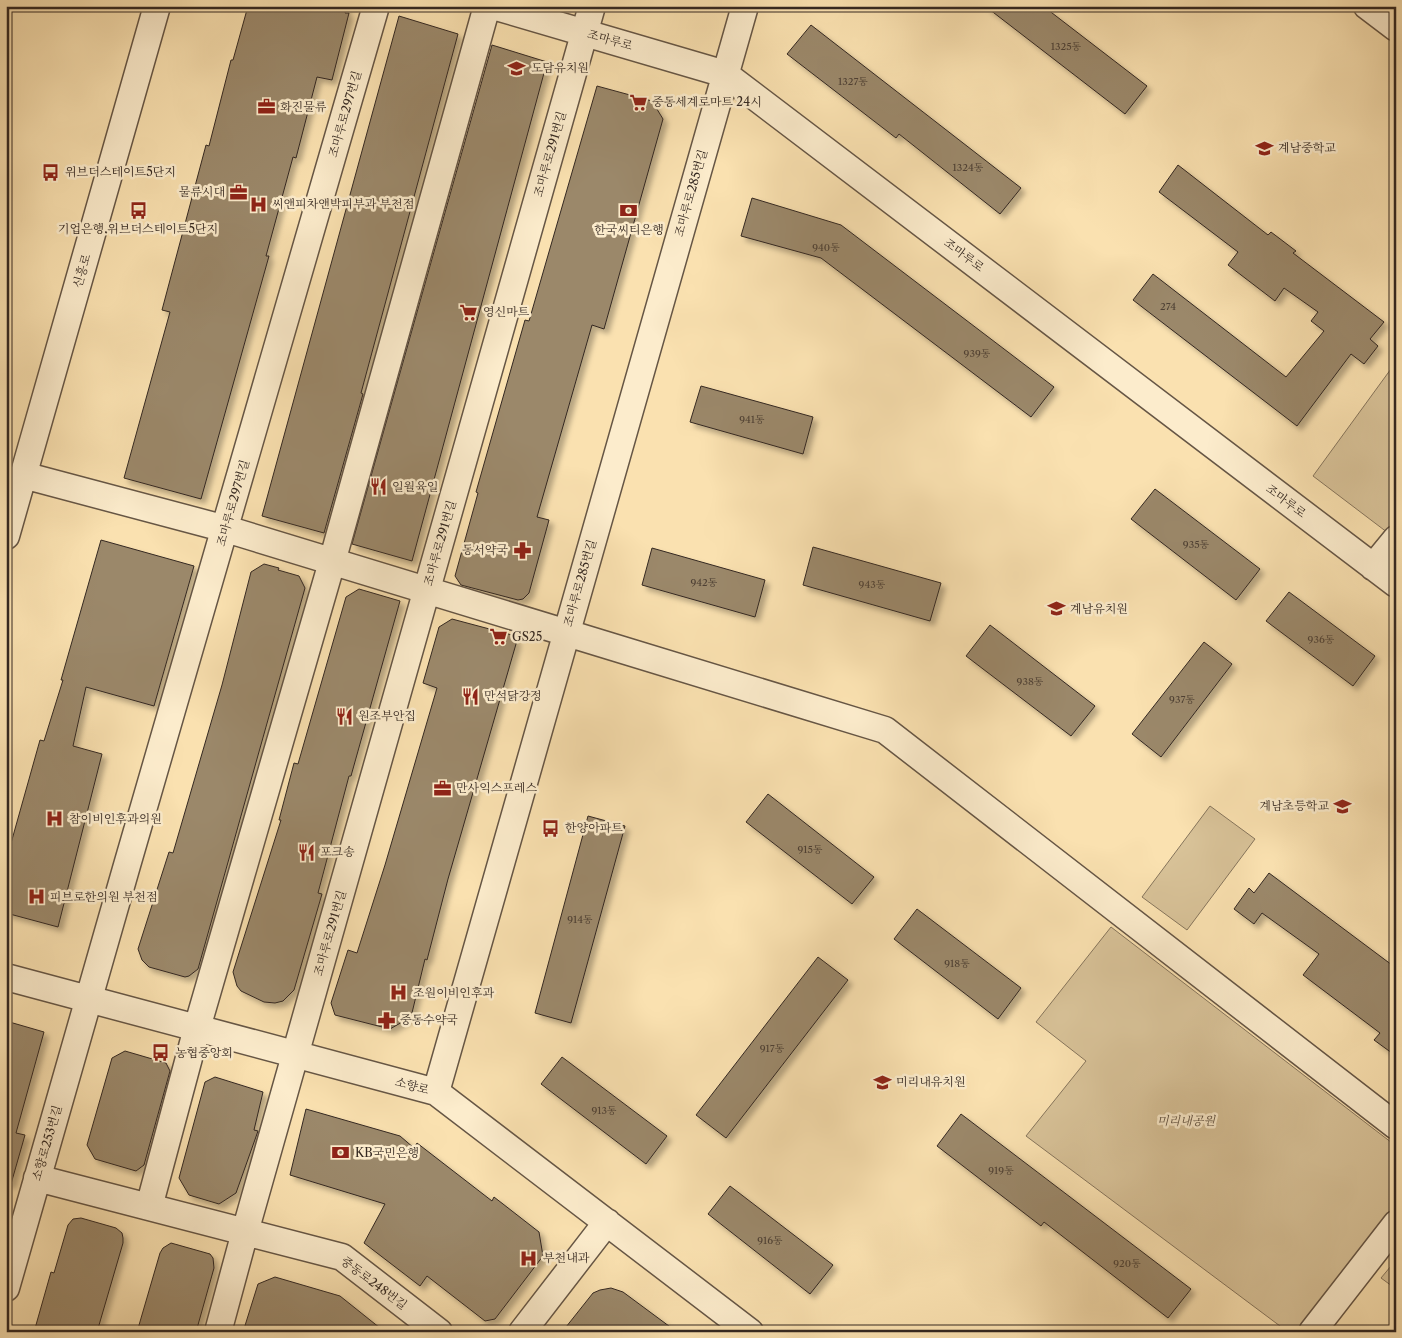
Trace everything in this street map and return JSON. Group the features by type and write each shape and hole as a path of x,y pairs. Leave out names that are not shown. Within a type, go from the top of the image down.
{"street":[{"name":"신흥로","path":"6,536 157,6"},
{"name":"조마루로297번길","path":"88,998 226,529 376,6"},
{"path":"149,1207 197,1028 332,562 487,6"},
{"name":"조마루로","path":"493,6 725,74 1396,584"},
{"name":"조마루로291번길","path":"296,1054 592,6"},
{"name":"조마루로285번길","path":"436,1092 565,633 745,6"},
{"path":"1366,6 1396,28"},
{"path":"23,476 226,529 885,730 1396,1126"},
{"path":"1374,567 1396,539"},
{"name":"소향로","path":"6,977 436,1092 750,1332"},
{"name":"소향로253번길","path":"6,1288 88,998"},
{"path":"218,1332 296,1054"},
{"name":"중동로248번길","path":"37,1178 342,1257 439,1332"},
{"path":"522,1332 607,1222"},
{"path":"1312,1332 1396,1224"}],"green space":[{"path":"1396,362 1396,539 1313,476"},
{"path":"1210,806 1255,839 1187,930 1142,897"},
{"name":"미리내공원","path":"1111,927 1396,1146 1396,1208 1299,1332 1288,1332 1026,1136 1086,1061 1036,1022"},
{"path":"1396,1260 1396,1289 1381,1278"}],"building":[{"path":"248,6 347,6 345,13 349,13 332,80 317,77 296,158 293,157 266,256 269,256 201,499 124,478 170,312 162,310 206,145 209,146 231,60 233,60"},
{"path":"985,6 1043,6 1147,86 1125,114"},
{"path":"399,16 458,34 361,393 363,394 324,533 262,516"},
{"path":"811,25 1021,188 1000,214 899,134 896,138 787,54"},
{"path":"492,45 547,62 412,561 352,544"},
{"path":"597,86 652,101 663,119 604,329 592,325 537,517 549,520 529,593 523,599 518,600 461,585 455,576 478,493 476,492 525,320 529,321"},
{"path":"1178,165 1268,235 1271,232 1296,251 1293,253 1384,322 1370,339 1378,346 1364,364 1351,354 1297,426 1133,300 1153,274 1286,377 1324,331 1311,321 1318,312 1284,288 1275,301 1228,265 1238,252 1159,192"},
{"path":"752,198 841,225 1054,387 1031,417 821,258 741,236"},
{"path":"701,386 813,417 803,454 690,422"},
{"path":"1155,489 1260,569 1236,600 1131,519"},
{"path":"101,540 194,566 154,706 86,687 73,746 102,754 58,927 6,913 6,861 40,740 44,741 63,680 61,680"},
{"path":"813,547 941,583 930,621 803,585"},
{"path":"652,548 765,580 755,617 642,585"},
{"path":"264,564 299,576 305,588 198,969 185,977 149,967 142,960 138,949 169,852 173,853 222,685 251,572"},
{"path":"359,589 400,601 351,776 349,776 318,893 322,894 294,990 283,1001 275,1003 264,1002 241,991 237,986 233,972 281,820 279,820 294,763 298,764 346,597"},
{"path":"1289,592 1375,656 1353,686 1266,621"},
{"path":"452,619 512,635 516,639 516,644 448,879 427,960 425,959 411,1017 390,1029 335,1015 331,1003 348,950 357,953 385,865 437,688 423,683 439,627"},
{"path":"990,625 1095,706 1071,736 966,656"},
{"path":"1204,642 1232,664 1161,757 1132,734"},
{"path":"768,794 874,877 852,904 746,822"},
{"path":"588,816 625,826 571,1023 535,1013"},
{"path":"1269,873 1396,968 1396,1056 1374,1040 1380,1033 1303,975 1319,954 1262,913 1254,924 1234,909 1249,888 1254,893"},
{"path":"917,909 1021,988 998,1019 894,939"},
{"path":"818,957 848,980 726,1138 696,1115"},
{"path":"6,1021 44,1032 16,1133 25,1135 11,1184 6,1183"},
{"path":"125,1051 166,1063 170,1071 144,1165 136,1171 95,1159 87,1145 112,1058"},
{"path":"562,1057 667,1136 646,1164 541,1084"},
{"path":"215,1077 263,1092 254,1130 258,1131 236,1193 219,1204 189,1195 179,1178 205,1082"},
{"path":"306,1109 400,1136 414,1148 417,1143 492,1201 494,1197 539,1232 543,1256 495,1319 485,1321 427,1276 420,1286 364,1243 385,1204 290,1175"},
{"path":"961,1114 1191,1289 1168,1318 1044,1222 1041,1226 937,1146"},
{"path":"730,1186 833,1265 810,1294 708,1214"},
{"path":"81,1218 116,1228 122,1233 123,1238 97,1332 34,1332 51,1272 54,1273 68,1225 73,1219"},
{"path":"171,1243 210,1254 213,1258 214,1268 196,1332 137,1332 160,1253 163,1248"},
{"path":"275,1277 340,1296 385,1332 243,1332 258,1284"},
{"path":"611,1288 623,1292 677,1332 562,1332 593,1293"}],"place":[{"name":"도담유치원","path":"517,68"},
{"name":"중동세계로마트 24시","path":"638,102"},
{"name":"화진물류","path":"266,107"},
{"name":"계남중학교","path":"1264,148"},
{"name":"위브더스테이트5단지","path":"51,172"},
{"name":"물류시대","path":"239,192"},
{"name":"씨앤피차앤박피부과 부천점","path":"258,204"},
{"name":"기업은행.위브더스테이트5단지","path":"138,210"},
{"name":"한국씨티은행","path":"629,211"},
{"name":"영신마트","path":"469,312"},
{"name":"일월육일","path":"378,487"},
{"name":"동서약국","path":"522,550"},
{"name":"계남유치원","path":"1056,609"},
{"name":"GS25","path":"498,637"},
{"name":"만석닭강정","path":"470,696"},
{"name":"원조부안집","path":"344,716"},
{"name":"만사익스프레스","path":"442,788"},
{"name":"계남초등학교","path":"1343,806"},
{"name":"참이비인후과의원","path":"55,819"},
{"name":"한양아파트","path":"551,828"},
{"name":"포크송","path":"306,852"},
{"name":"피브로한의원 부천점","path":"36,897"},
{"name":"조원이비인후과","path":"399,993"},
{"name":"중동수약국","path":"386,1020"},
{"name":"농협중앙회","path":"161,1053"},
{"name":"미리내유치원","path":"882,1082"},
{"name":"KB국민은행","path":"341,1153"},
{"name":"부천내과","path":"529,1258"}]}
